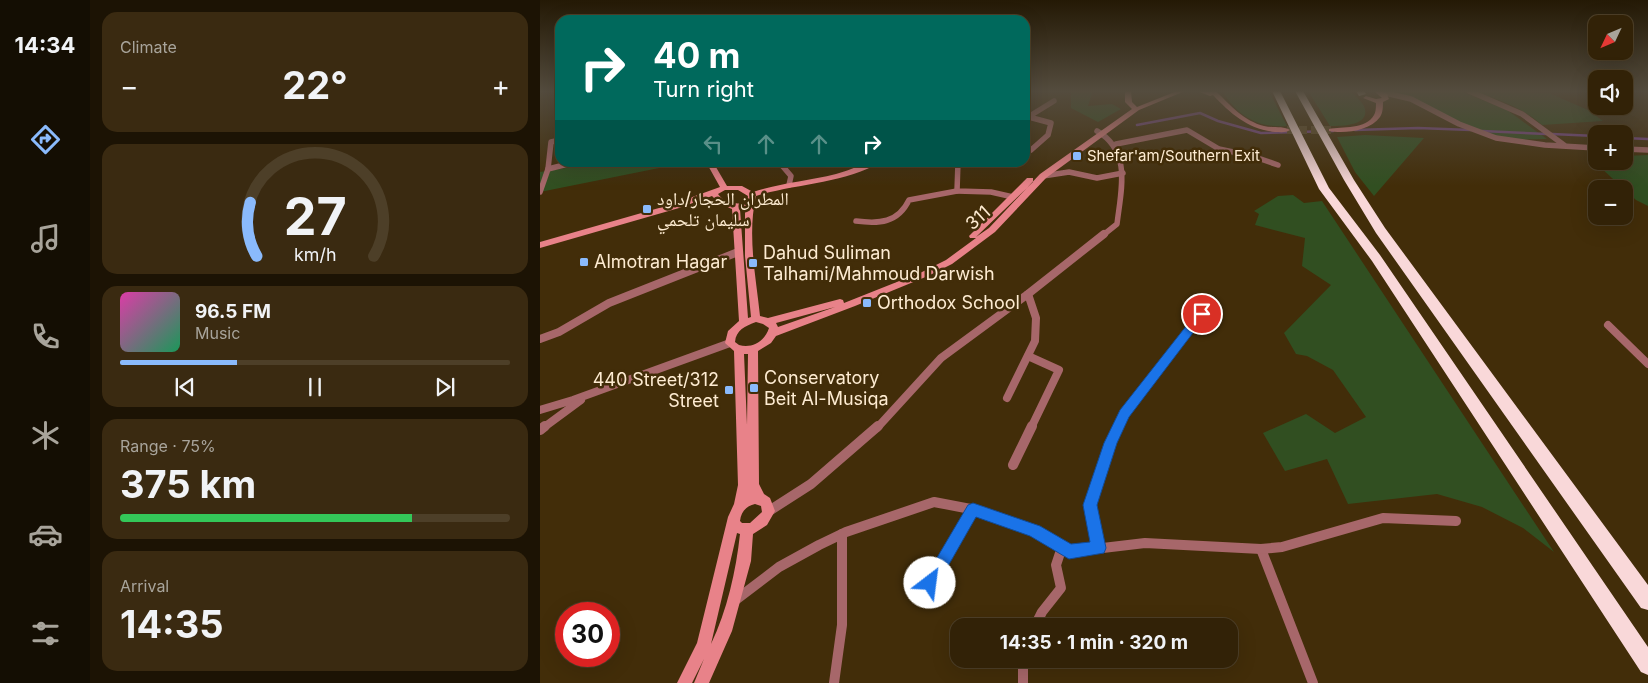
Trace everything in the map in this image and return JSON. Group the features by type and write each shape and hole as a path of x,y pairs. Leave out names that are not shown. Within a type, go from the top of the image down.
{"highway":[{"path":"1292,123 1324,189 1376,258 1648,665"},
{"path":"1317,123 1380,230 1648,601"}],"street":[{"path":"1031,150 1048,135 1050,123"},
{"name":"311","path":"769,321 831,305 905,278 945,257 967,242 1036,174 1113,123"},
{"path":"1248,123 1266,129 1287,130"},
{"path":"1331,130 1356,128 1365,123"},
{"path":"1459,123 1496,138 1588,148"},
{"path":"1532,123 1564,146"},
{"path":"1116,144 1188,130 1219,149 1252,156 1278,165"},
{"name":"311","path":"773,333 852,304 949,262 992,230 1043,176 1100,132"},
{"path":"733,523 740,529 747,529 759,524 764,520 768,511 811,484 874,431 941,358 1028,294 1116,224 1122,172 1116,144 1100,132"},
{"path":"540,192 548,169 551,142 555,141"},
{"path":"1633,149 1648,150"},
{"path":"548,169 556,167"},
{"path":"712,167 724,188"},
{"path":"783,167 791,176 790,185"},
{"path":"717,196 728,206 736,208 750,199 790,185 839,176 863,167"},
{"path":"957,191 958,167"},
{"path":"1043,176 1069,172 1097,178 1122,172"},
{"path":"540,246 697,203 717,196 724,188 739,188 750,199 749,249 756,319"},
{"path":"856,221 874,222 892,218 903,212 909,200 957,191 991,192 1013,197"},
{"path":"736,208 744,323"},
{"path":"540,339 559,332 609,303 738,252"},
{"path":"1007,398 1035,342 1036,318 1028,294"},
{"path":"1099,548 1090,505 1111,443 1125,414 1202,314"},
{"path":"540,410 734,346 753,349 767,341 774,328 769,321 756,319 744,323 732,332 734,346 744,485 740,505 733,516 733,523 704,645 684,683"},
{"path":"1608,325 1648,364"},
{"path":"753,349 753,484 759,498 766,502 768,511"},
{"path":"1013,465 1059,370 1028,356"},
{"path":"540,430 586,396"},
{"path":"740,505 747,500 759,498"},
{"path":"733,602 779,567 842,534 934,502 973,509 1034,531 1069,552 1145,543 1260,549 1282,547 1383,518 1456,521"},
{"path":"930,583 973,509"},
{"path":"701,683 725,631 744,561 747,529"},
{"path":"834,683 842,625 842,534"},
{"path":"1039,618 1061,588 1056,565 1062,547"},
{"path":"1260,549 1313,683"},
{"path":"1023,668 1024,683"}],"green space":[{"path":"1260,123 1285,123 1287,126 1276,126"},
{"path":"1328,123 1354,123 1342,126 1330,126"},
{"path":"1459,123 1525,123 1547,139 1512,139 1481,132"},
{"path":"1540,123 1574,123 1542,125"},
{"path":"1365,135 1424,138 1374,196 1355,172 1337,137"},
{"path":"1648,155 1648,206 1633,197 1633,180 1614,180 1603,170 1633,170 1633,156"},
{"path":"572,167 664,167 540,192 540,172"},
{"path":"1293,195 1304,203 1322,201 1554,552 1523,528 1482,507 1437,494 1348,504 1327,459 1285,471 1263,433 1306,414 1335,433 1366,417 1333,370 1307,356 1296,354 1284,333 1331,285 1302,266 1305,238 1255,225 1259,214 1254,211 1278,196"}],"waterway":[{"path":"1137,125 1148,123"},
{"path":"1225,123 1261,133 1333,131"},
{"path":"1355,130 1418,128 1471,130"},
{"path":"1482,131 1546,134"},
{"path":"1552,134 1588,136"},
{"path":"1633,138 1648,139"}],"tunnel":[{"path":"1287,130 1331,130"}],"place":[{"name":"Shefar'am/Southern Exit","path":"1077,156"},
{"name":"المطران الحجار/داود سليمان تلحمي","path":"647,209"},
{"name":"Almotran Hagar","path":"584,262"},
{"name":"Dahud Suliman Talhami/Mahmoud Darwish","path":"753,263"},
{"name":"Orthodox School","path":"867,303"},
{"name":"Conservatory Beit Al-Musiqa","path":"754,388"},
{"name":"440 Street/312 Street","path":"729,390"}],"route":[{"path":"930,583 973,509 1034,531 1069,552 1099,548 1090,505 1111,443 1125,414 1202,314"}]}
